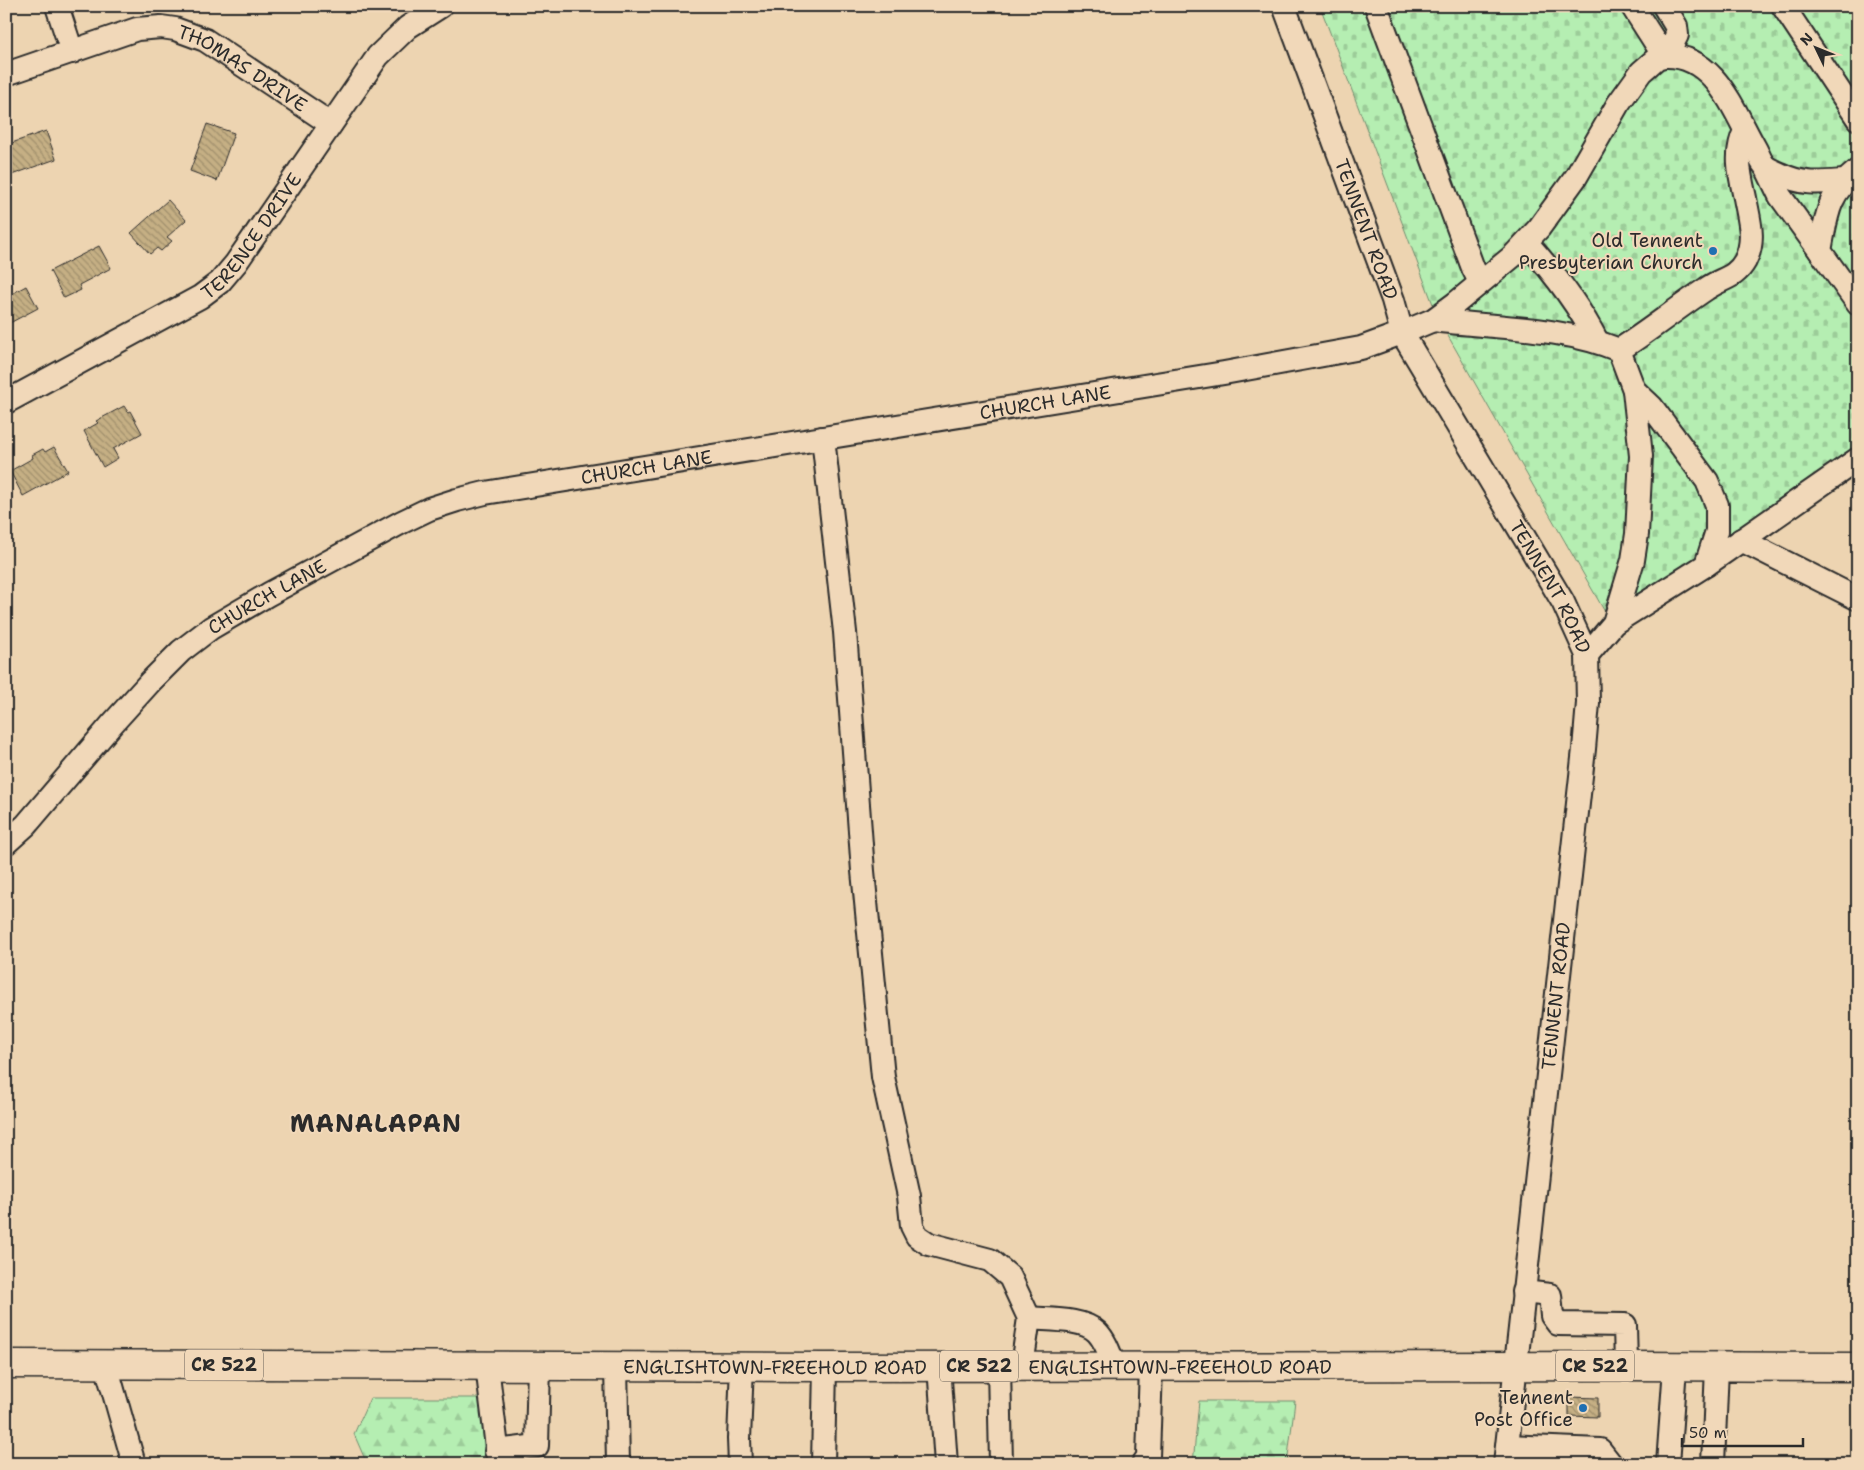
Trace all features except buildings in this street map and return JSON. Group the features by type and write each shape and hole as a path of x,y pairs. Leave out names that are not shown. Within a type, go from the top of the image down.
{"main road":[{"name":"CR 522","path":"6,1364 106,1365"},
{"name":"ENGLISHTOWN-FREEHOLD ROAD","path":"106,1365 1858,1367"}],"street":[{"path":"57,6 72,52"},
{"name":"TERENCE DRIVE","path":"6,402 200,297 216,286 236,263 378,56 393,40 422,17 441,6"},
{"name":"TENNENT ROAD","path":"1284,6 1390,291 1402,333 1563,602 1587,655 1588,703 1584,748 1506,1455"},
{"path":"1376,6 1473,268 1480,282"},
{"path":"1664,6 1676,26 1677,35 1664,56"},
{"path":"1783,6 1858,119"},
{"path":"1636,8 1664,56"},
{"name":"THOMAS DRIVE","path":"6,74 137,29 161,27 175,29 205,40 331,124"},
{"path":"1433,320 1527,243 1576,177 1618,104 1641,72 1652,61 1664,56 1688,59 1700,66 1719,83 1780,196 1858,304"},
{"path":"1619,350 1706,288 1730,277 1738,271 1745,261 1752,237 1738,164 1739,149 1746,132"},
{"path":"1766,167 1794,180 1813,184 1850,176"},
{"path":"1820,251 1832,199 1850,176"},
{"path":"1527,243 1586,320 1597,341"},
{"path":"1433,320 1514,327 1597,341 1619,350 1634,390 1641,456 1639,508 1632,560 1614,623"},
{"name":"CHURCH LANE","path":"6,843 26,825 113,723 181,651 211,628 269,594 402,522 447,503 485,493 1361,348 1433,320"},
{"path":"1634,390 1658,414 1707,481 1714,497 1718,517 1717,531 1706,565"},
{"path":"823,438 845,632 862,861 883,1077 908,1196 912,1226 917,1236 929,1244 990,1260 998,1266 1010,1277 1029,1318 1011,1366 1001,1464"},
{"path":"1587,655 1614,623 1706,565 1858,459"},
{"path":"1741,540 1858,599"},
{"path":"1523,1292 1550,1294 1552,1316 1558,1324 1625,1325 1626,1366"},
{"path":"1029,1318 1074,1321 1096,1331 1105,1344 1115,1367"},
{"path":"106,1365 134,1464"},
{"path":"487,1366 497,1457 537,1446 539,1365"},
{"path":"616,1366 618,1464"},
{"path":"740,1464 742,1366"},
{"path":"939,1366 946,1464"},
{"path":"823,1464 825,1367"},
{"path":"1143,1464 1148,1457 1151,1367"},
{"path":"1668,1464 1675,1367"},
{"path":"1713,1464 1717,1367"},
{"path":"1506,1455 1600,1450 1611,1464"}],"green space":[{"path":"1320,6 1858,6 1858,452 1609,619 1439,320"},
{"path":"370,1398 482,1398 495,1464 367,1464 354,1434"},
{"path":"1199,1401 1295,1401 1287,1464 1193,1464"}],"place":[{"name":"Old Tennent Presbyterian Church","path":"1713,251"},
{"name":"Tennent Post Office","path":"1583,1408"}],"district":[{"name":"MANALAPAN","path":"376,1124"}]}
